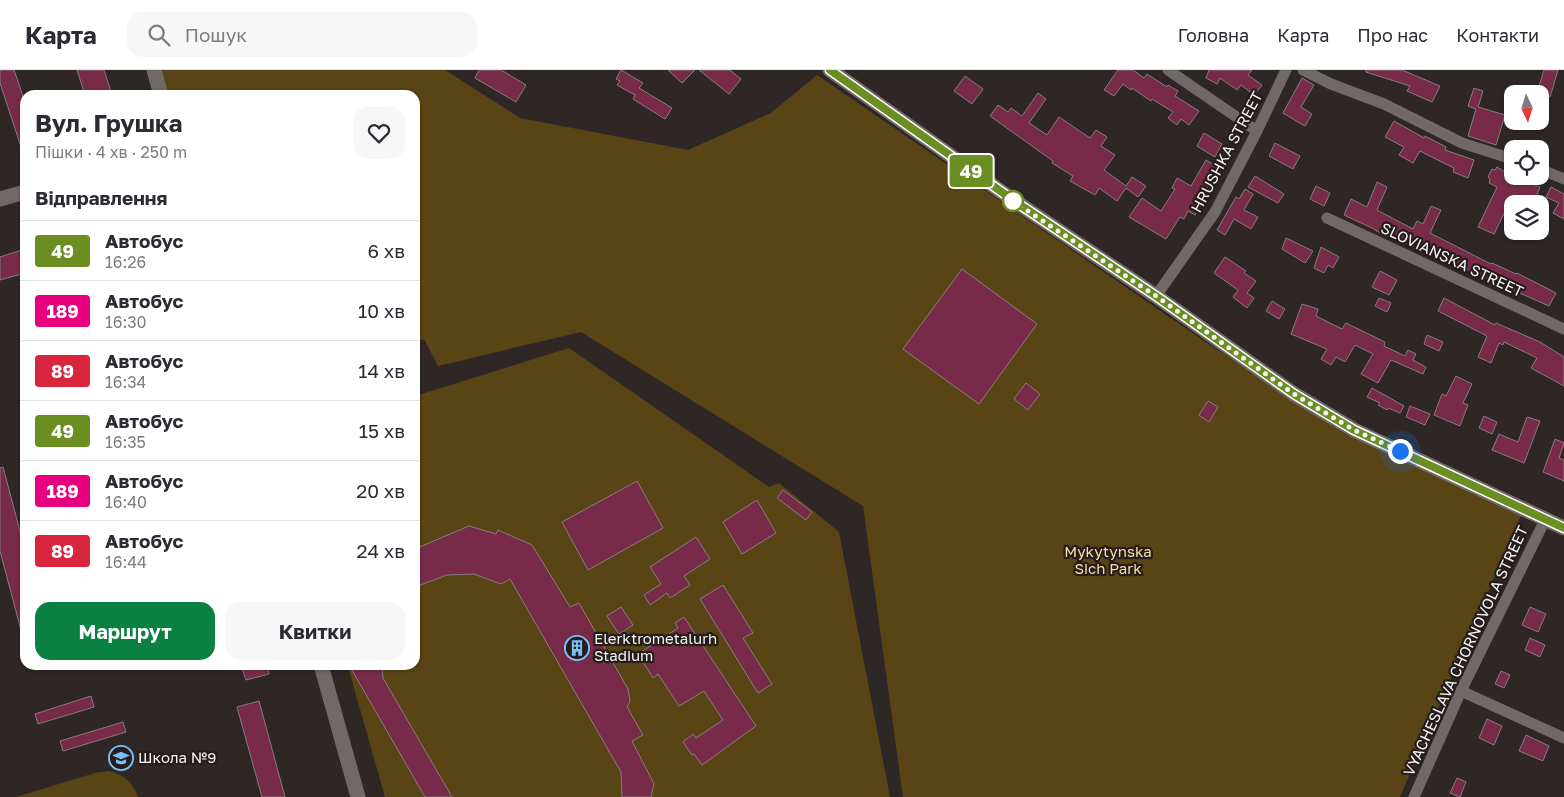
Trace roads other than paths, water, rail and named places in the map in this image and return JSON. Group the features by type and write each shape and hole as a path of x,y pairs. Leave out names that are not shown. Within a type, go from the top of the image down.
{"main road":[{"path":"154,70 160,90"},
{"path":"830,70 1013,200 1156,296 1294,394 1354,430 1564,528"},
{"path":"0,199 20,193"},
{"path":"322,670 358,797"}],"street":[{"path":"1168,70 1257,131"},
{"name":"HRUSHKA STREET","path":"1156,296 1215,212 1286,70"},
{"path":"1304,70 1331,84 1384,104 1462,143 1504,156"},
{"path":"1549,173 1564,179"},
{"name":"SLOVIANSKA STREET","path":"1327,218 1564,329"},
{"name":"VYACHESLAVA CHORNOVOLA STREET","path":"1414,797 1461,691 1522,562 1546,518"},
{"path":"1461,691 1564,738"}],"place":[{"name":"Elerktrometalurh Stadium","path":"577,648"},
{"name":"Школа №9","path":"121,758"}],"park label":[{"name":"Mykytynska Sich Park","path":"1108,560"}]}
